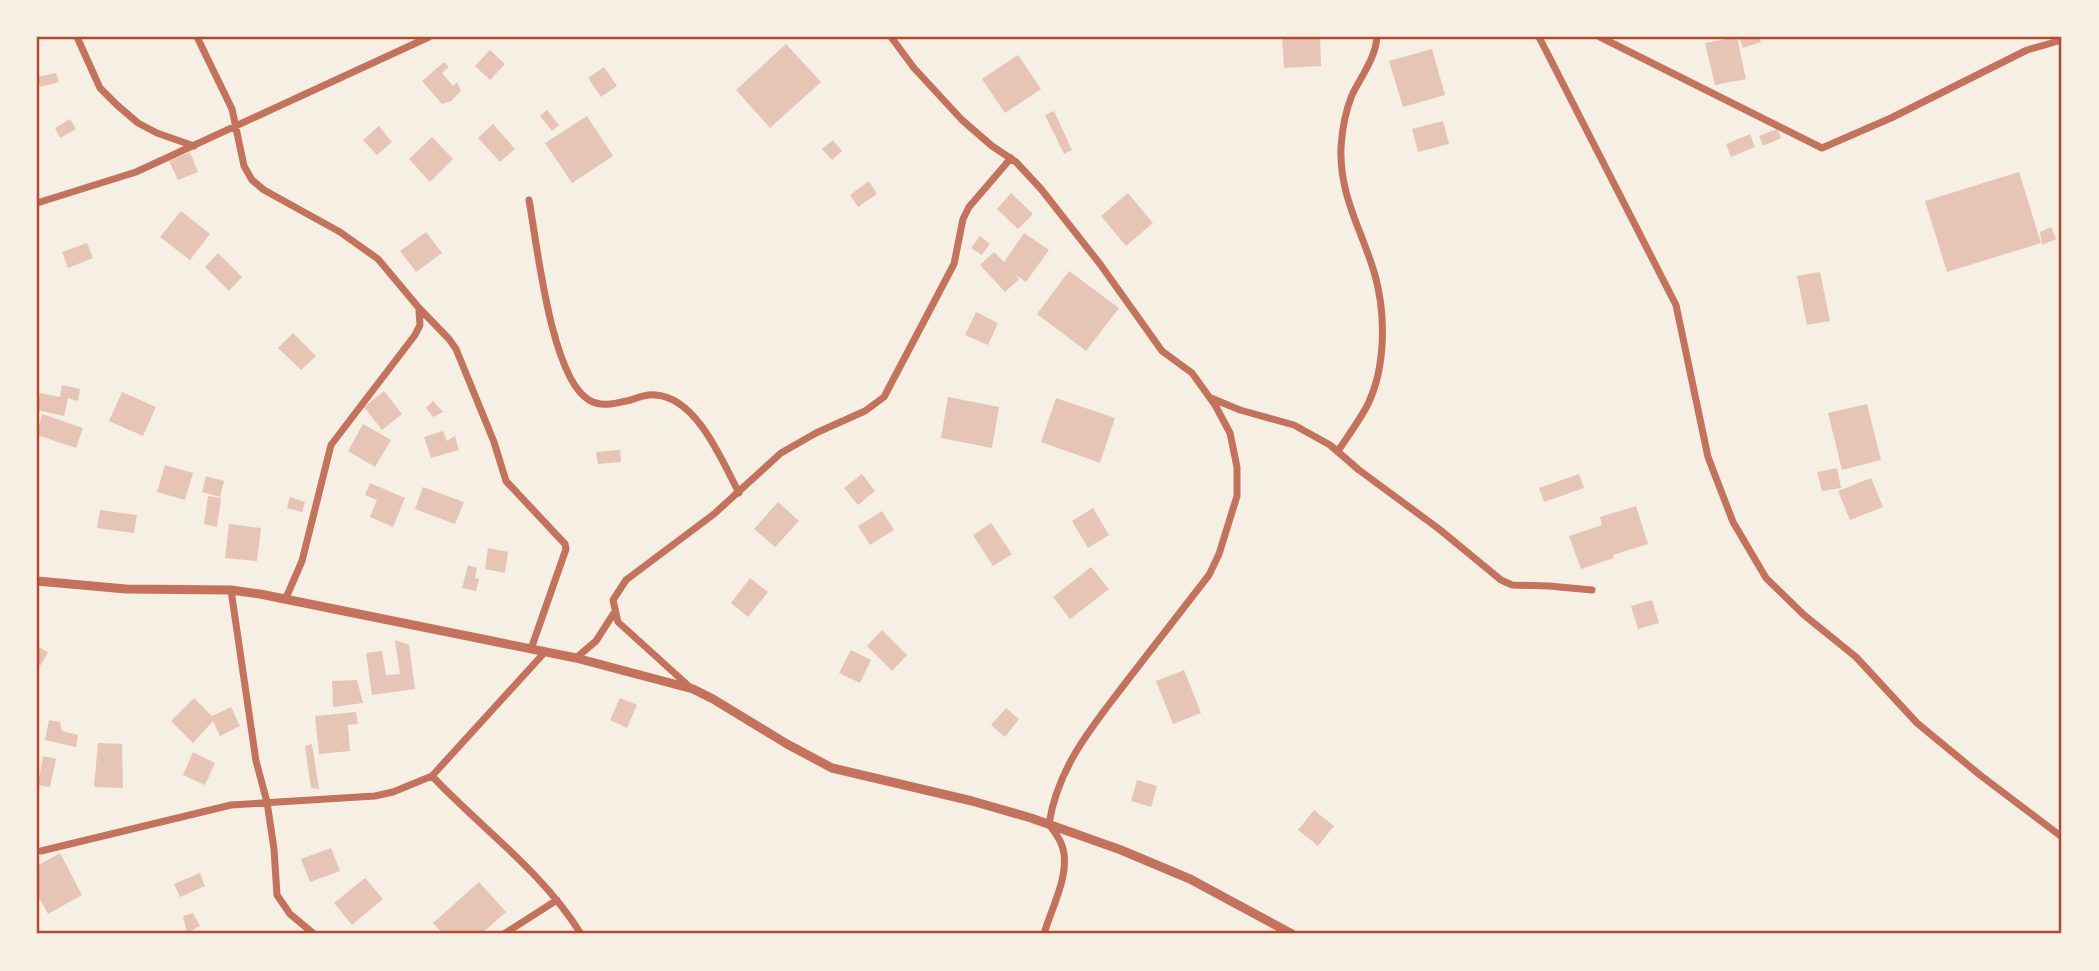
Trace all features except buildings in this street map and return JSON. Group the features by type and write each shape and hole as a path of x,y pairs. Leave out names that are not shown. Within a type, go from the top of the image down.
{"street":[{"path":"77,37 100,88 117,105 138,123 194,146"},
{"path":"197,37 232,109 244,166 252,180 264,190 340,232 378,260 449,338 494,442 506,481 565,544 566,549 531,649"},
{"path":"37,203 136,172 429,37"},
{"path":"891,37 914,68 962,120 1011,159 1050,200 1162,351 1192,373 1230,433 1237,467 1237,496 1219,554 1209,575 1076,750 1053,800 1049,824 1062,844 1064,861 1061,882 1043,934"},
{"path":"1339,451 1368,404 1379,365 1383,325 1375,275 1344,188 1341,146 1352,96 1373,56 1377,37"},
{"path":"1539,37 1676,305 1708,457 1733,522 1766,578 1804,615 1856,657 1917,723 2062,837"},
{"path":"1600,37 1822,148 1891,118 2027,50 2062,40"},
{"path":"693,689 618,622 613,600 626,580 738,493 794,444 865,411 884,397 954,264 963,219 969,207 1011,159"},
{"path":"529,200 556,341 577,388 588,400 598,404 609,405 653,394 674,400 685,407 710,439 738,493"},
{"path":"286,598 302,561 331,444 415,335 421,317 419,308"},
{"path":"1210,398 1240,410 1294,425 1339,451 1359,470 1448,535 1501,580 1512,585 1592,590"},
{"path":"37,581 126,589 231,590 286,598 576,657 693,689 832,768 972,801 1049,824 1121,850 1190,880 1292,934"},
{"path":"231,590 256,761 267,802 277,895 290,914 314,934"},
{"path":"576,657 596,641 614,613"},
{"path":"41,851 231,805 374,796 393,792 432,776 545,652"},
{"path":"432,776 539,878 567,911 581,934"},
{"path":"504,934 557,900"}]}
